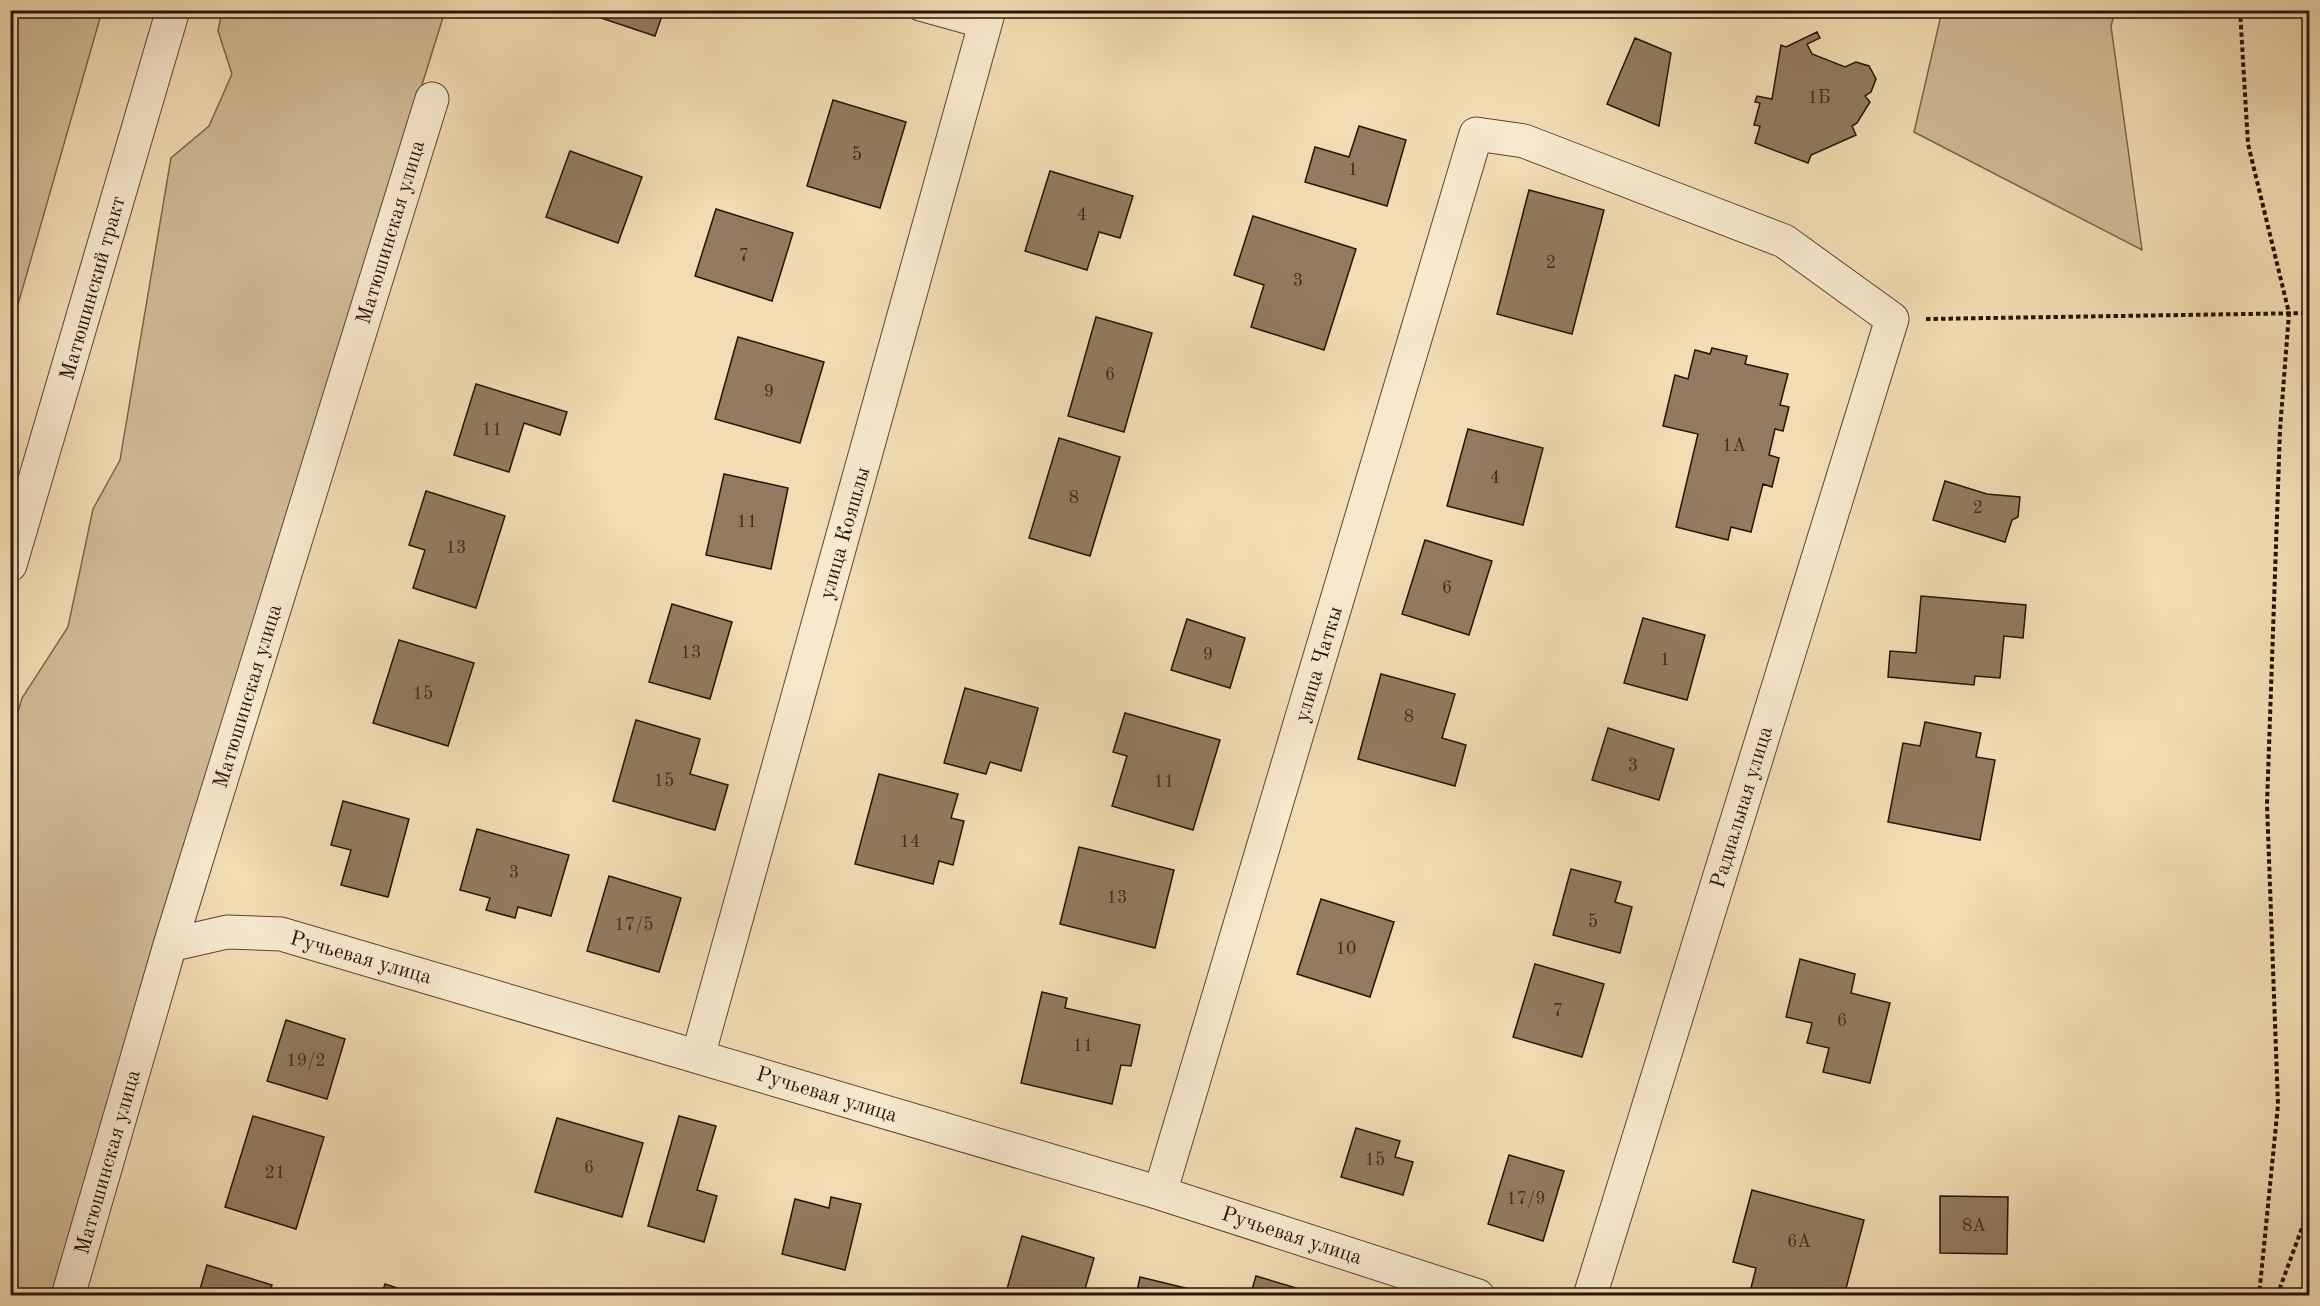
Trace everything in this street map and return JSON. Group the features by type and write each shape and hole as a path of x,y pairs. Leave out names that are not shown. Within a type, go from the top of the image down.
{"street":[{"name":"Матюшинский тракт","path":"11,561 173,10"},
{"name":"улица Кояшлы","path":"698,1056 987,19"},
{"name":"Матюшинская улица","path":"69,1296 170,945 432,99"},
{"name":"улица Чаткы","path":"1160,1193 1476,134 1524,141 1784,241 1892,319"},
{"name":"Радиальная улица","path":"1590,1296 1892,319"},
{"name":"Ручьевая улица","path":"170,945 227,932 281,934 1160,1193 1478,1296"}],"lane":[{"path":"919,10 987,19"}],"path":[{"path":"2240,10 2248,144 2289,313 2280,430 2267,804 2278,1104 2259,1296"},
{"path":"1892,319 2310,313"},
{"path":"2277,1296 2310,1206"}],"shaded area":[{"path":"10,11 102,11 11,329"},
{"path":"222,11 445,11 151,954 53,1295 11,1296 11,737 22,698 68,627 93,509 120,460 171,158 209,126 232,74 218,31"},
{"path":"1942,11 2115,11 2111,26 2142,250 1914,132"}],"building":[{"path":"596,10 664,10 655,36 595,16"},
{"path":"1594,10 1615,10 1612,18"},
{"path":"1817,32 1820,38 1807,44 1812,54 1845,67 1856,62 1869,66 1876,79 1871,92 1865,96 1870,102 1857,123 1852,126 1856,135 1811,155 1808,163 1755,143 1760,126 1754,125 1760,103 1755,102 1757,96 1772,99 1781,45 1786,47"},
{"path":"1635,38 1671,53 1659,126 1607,104"},
{"path":"833,100 906,122 880,208 807,186"},
{"path":"1359,126 1406,140 1387,206 1305,182 1315,147 1349,157"},
{"path":"570,151 642,177 618,243 546,217"},
{"path":"1050,171 1133,196 1120,238 1099,232 1087,270 1025,251"},
{"path":"1529,190 1604,210 1572,334 1497,314"},
{"path":"716,209 793,233 772,301 695,276"},
{"path":"1253,216 1356,249 1324,350 1251,327 1264,285 1234,275"},
{"path":"1096,317 1152,333 1124,432 1068,416"},
{"path":"738,337 824,362 800,443 715,419"},
{"path":"1712,348 1747,356 1745,364 1788,374 1780,405 1789,407 1783,431 1775,429 1769,455 1779,458 1772,487 1763,484 1751,532 1731,527 1728,540 1676,527 1698,434 1663,426 1675,375 1688,379 1695,350 1710,354"},
{"path":"476,384 567,412 560,435 524,423 509,472 454,455"},
{"path":"1468,429 1543,448 1523,525 1447,506"},
{"path":"1059,438 1120,457 1090,556 1029,538"},
{"path":"724,474 788,488 771,569 706,555"},
{"path":"1945,481 1987,494 2020,497 2018,517 2012,520 2005,542 1933,520"},
{"path":"426,491 505,516 476,608 413,588 425,550 409,545"},
{"path":"1425,540 1492,561 1469,635 1402,614"},
{"path":"1921,596 2026,605 2023,638 2004,636 2000,678 1975,676 1974,685 1888,677 1890,651 1916,653"},
{"path":"672,604 732,622 710,699 649,682"},
{"path":"1643,618 1705,635 1687,700 1624,683"},
{"path":"1187,619 1245,638 1230,688 1171,670"},
{"path":"399,640 474,663 448,746 373,723"},
{"path":"1381,674 1455,694 1442,738 1466,745 1455,786 1358,759"},
{"path":"965,688 1038,708 1021,771 990,762 986,774 944,763"},
{"path":"1125,713 1220,740 1193,830 1112,806 1127,756 1113,752"},
{"path":"636,720 700,739 690,774 728,785 715,830 613,801"},
{"path":"1925,722 1981,733 1976,757 1995,760 1980,840 1888,822 1903,743 1920,746"},
{"path":"1608,728 1674,749 1659,800 1592,780"},
{"path":"879,774 958,794 951,818 964,821 953,865 939,861 933,884 855,864"},
{"path":"343,801 409,819 388,897 341,885 351,850 331,845"},
{"path":"477,829 569,855 551,916 518,907 515,918 486,910 490,898 460,890"},
{"path":"1079,847 1174,870 1155,948 1060,924"},
{"path":"1571,869 1621,882 1615,902 1632,907 1620,953 1553,935"},
{"path":"609,876 681,898 659,972 587,951"},
{"path":"1321,899 1394,922 1370,997 1297,974"},
{"path":"1800,959 1855,974 1851,993 1890,1003 1870,1083 1823,1072 1829,1048 1807,1043 1812,1023 1786,1017"},
{"path":"1535,964 1604,984 1582,1057 1513,1037"},
{"path":"1042,992 1067,998 1065,1008 1140,1025 1131,1066 1121,1065 1112,1104 1021,1083"},
{"path":"286,1020 345,1039 327,1099 267,1081"},
{"path":"253,1116 324,1137 296,1229 225,1207"},
{"path":"679,1116 716,1126 697,1190 717,1196 704,1242 648,1226"},
{"path":"557,1118 643,1143 622,1217 535,1192"},
{"path":"1356,1128 1400,1141 1395,1157 1413,1162 1403,1195 1341,1177"},
{"path":"1509,1155 1564,1171 1543,1241 1488,1224"},
{"path":"1752,1190 1864,1220 1844,1296 1749,1296 1756,1268 1733,1262"},
{"path":"1940,1196 2008,1197 2007,1254 1940,1253"},
{"path":"831,1197 861,1204 845,1270 782,1254 795,1199 829,1208"},
{"path":"1022,1236 1094,1258 1083,1296 1005,1296"},
{"path":"207,1265 272,1285 268,1296 198,1296"},
{"path":"1256,1276 1323,1296 1250,1296"},
{"path":"1140,1277 1214,1295 1136,1296"},
{"path":"385,1284 421,1296 381,1296"}]}
